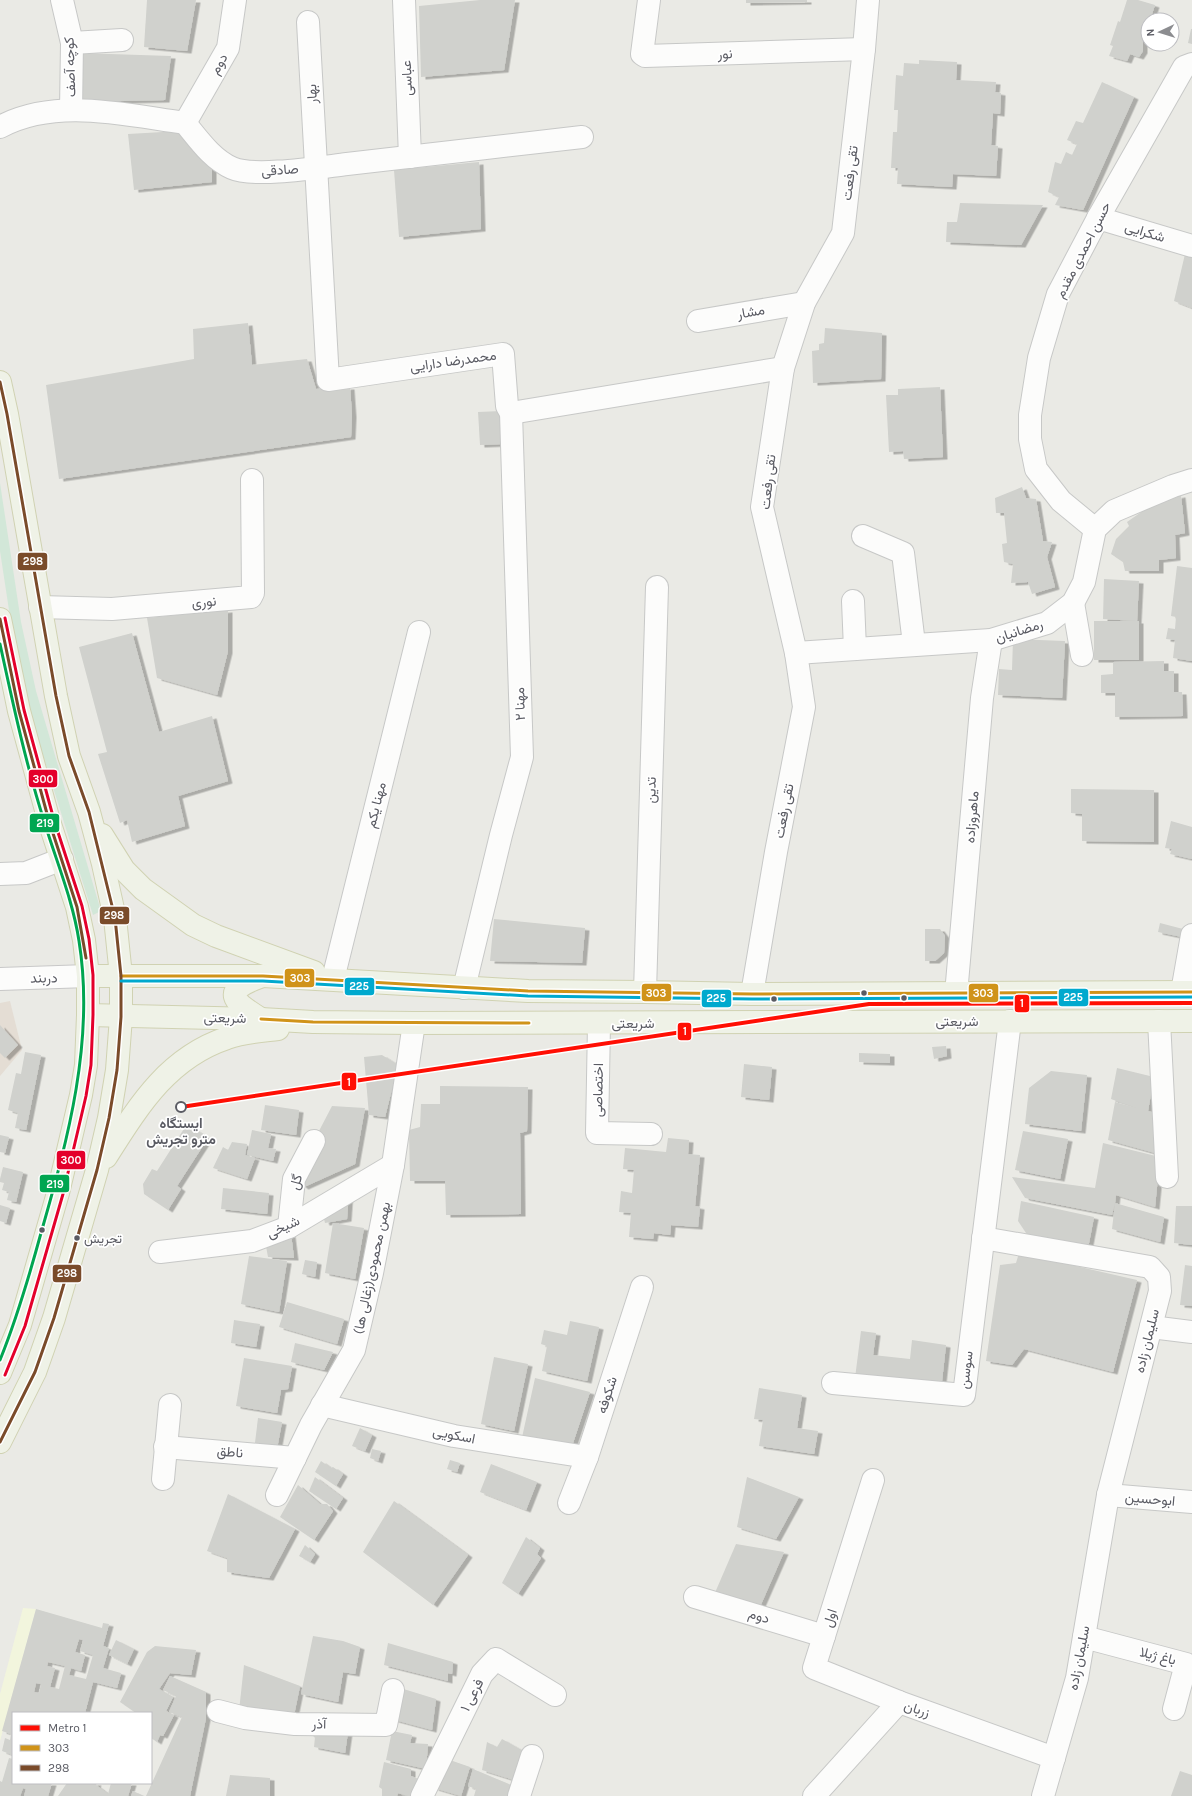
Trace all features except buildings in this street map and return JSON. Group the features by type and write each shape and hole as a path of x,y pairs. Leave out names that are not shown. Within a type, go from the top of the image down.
{"main road":[{"path":"0,382 56,696 70,756 103,864 115,918 121,976 122,1017 121,1036 112,1103 97,1170 54,1318 40,1359 0,1442"},
{"path":"0,619 19,711 80,921 88,976 86,1065 82,1087 58,1193 20,1325 0,1373"},
{"path":"88,812 124,870 143,889 193,925 216,936 334,979"},
{"name":"شریعتی","path":"88,976 263,976 528,991 752,994 1187,992"},
{"path":"261,1019 242,1007 237,1001 235,995 238,988 245,983 263,976"},
{"name":"شریعتی","path":"88,1015 122,1017 261,1019 313,1022 414,1023 599,1024 1192,1021"},
{"path":"97,1170 145,1100 161,1080 185,1058 204,1047 228,1037 313,1022"}],"street":[{"name":"کوچه آصف","path":"62,0 72,43 71,110"},
{"name":"دوم","path":"185,123 228,48 234,0"},
{"name":"عباسی","path":"404,0 410,156"},
{"name":"نور","path":"649,0 642,54 645,56 864,49"},
{"name":"تقی رفعت","path":"752,994 776,852 804,706 796,653 762,507 783,368 804,303 843,233 864,49 868,0"},
{"name":"بهار","path":"308,22 316,167"},
{"path":"72,43 122,40"},
{"name":"حسن احمدی مقدم","path":"1095,529 1061,501 1036,468 1030,439 1030,423 1039,358 1058,294 1098,218 1184,67 1192,64"},
{"path":"0,127 27,115 71,110 185,123"},
{"name":"صادقی","path":"185,123 212,155 233,169 247,172 268,172 316,167 582,137"},
{"name":"محمدرضا دارایی","path":"316,167 328,380 503,354 507,406 511,413"},
{"name":"شکرایی","path":"1098,218 1192,246"},
{"name":"مشار","path":"698,321 804,303"},
{"path":"511,413 783,368"},
{"name":"مهنا ۲","path":"464,988 501,835 522,758 511,413"},
{"name":"نوری","path":"40,607 112,609 251,597 253,593 252,480"},
{"path":"1095,529 1114,511 1173,486 1192,480"},
{"name":"رمضانیان","path":"796,653 991,640 1047,623 1073,603 1084,582 1095,529"},
{"path":"863,536 903,553 914,644"},
{"name":"تدین","path":"645,992 657,587"},
{"path":"853,601 855,649"},
{"path":"1073,603 1082,655"},
{"name":"مهنا یکم","path":"334,979 419,632"},
{"name":"ماهروزاده","path":"956,994 982,698 991,640"},
{"path":"0,874 26,873 62,859"},
{"path":"1187,992 1192,935"},
{"name":"دربند","path":"0,979 88,976"},
{"path":"983,1238 1010,1021"},
{"path":"1159,1021 1167,1177"},
{"name":"بهمن محمودی(زغالی ها)","path":"277,1495 322,1405 354,1350 372,1272 393,1166 414,1023"},
{"name":"اختصاصی","path":"599,1024 596,1133 651,1134"},
{"name":"گل","path":"289,1226 294,1179 314,1141"},
{"name":"شیخی","path":"160,1252 252,1241 289,1226 393,1166"},
{"name":"سلیمان زاده","path":"983,1238 1150,1267 1158,1277 1160,1291 1108,1495 1077,1678 1043,1796"},
{"name":"سوسن","path":"833,1382 963,1396 983,1238"},
{"name":"شکوفه","path":"569,1503 587,1457 642,1287"},
{"path":"1151,1326 1192,1332"},
{"path":"163,1479 170,1405"},
{"name":"اسکویی","path":"322,1405 454,1436 587,1457"},
{"name":"ناطق","path":"165,1447 295,1458"},
{"name":"اول","path":"873,1480 814,1668 900,1702"},
{"name":"ابوحسین","path":"1108,1495 1192,1502"},
{"name":"دوم","path":"695,1596 824,1636"},
{"name":"باغ ژیلا","path":"1084,1637 1186,1664 1174,1709"},
{"name":"فرعی ۱","path":"429,1794 482,1674 496,1659 555,1695"},
{"name":"آذر","path":"218,1711 245,1718 295,1724 386,1725 393,1690"},
{"name":"زربان","path":"814,1796 900,1702 1054,1758"},
{"path":"519,1796 532,1756"}],"shaded area":[{"path":"0,483 21,622 36,691 101,911 93,915 37,736 16,656 0,551"},
{"path":"10,1001 22,1050 0,1076 0,1003"},
{"path":"23,1608 36,1609 0,1741 0,1694"}],"metro line":[{"name":"1","path":"181,1107 869,1004 1192,1003"}],"transit line":[{"name":"298","path":"0,382 7,414 56,696 69,756 89,812 115,918 121,976 121,1017 117,1070 109,1118 97,1170 54,1318 35,1372 0,1442"},
{"name":"300","path":"5,618 24,710 54,820 82,906 89,939 93,975 93,1015 91,1065 86,1096 63,1194 25,1326 5,1375"},
{"name":"298","path":"0,619 19,711 49,821 77,907 86,958"},
{"name":"219","path":"0,644 32,779 73,911 79,941 83,978 84,1015 76,1089 61,1162 27,1281 12,1329 0,1360"},
{"name":"303","path":"121,976 263,976 528,991 752,994 1192,992"},
{"name":"225","path":"121,981 263,981 528,996 752,999 1192,997"},
{"name":"303","path":"261,1019 313,1022 529,1023"}],"place":[{"name":"ایستگاه مترو تجریش","path":"181,1107"},
{"name":"تجریش","path":"77,1238"}]}
